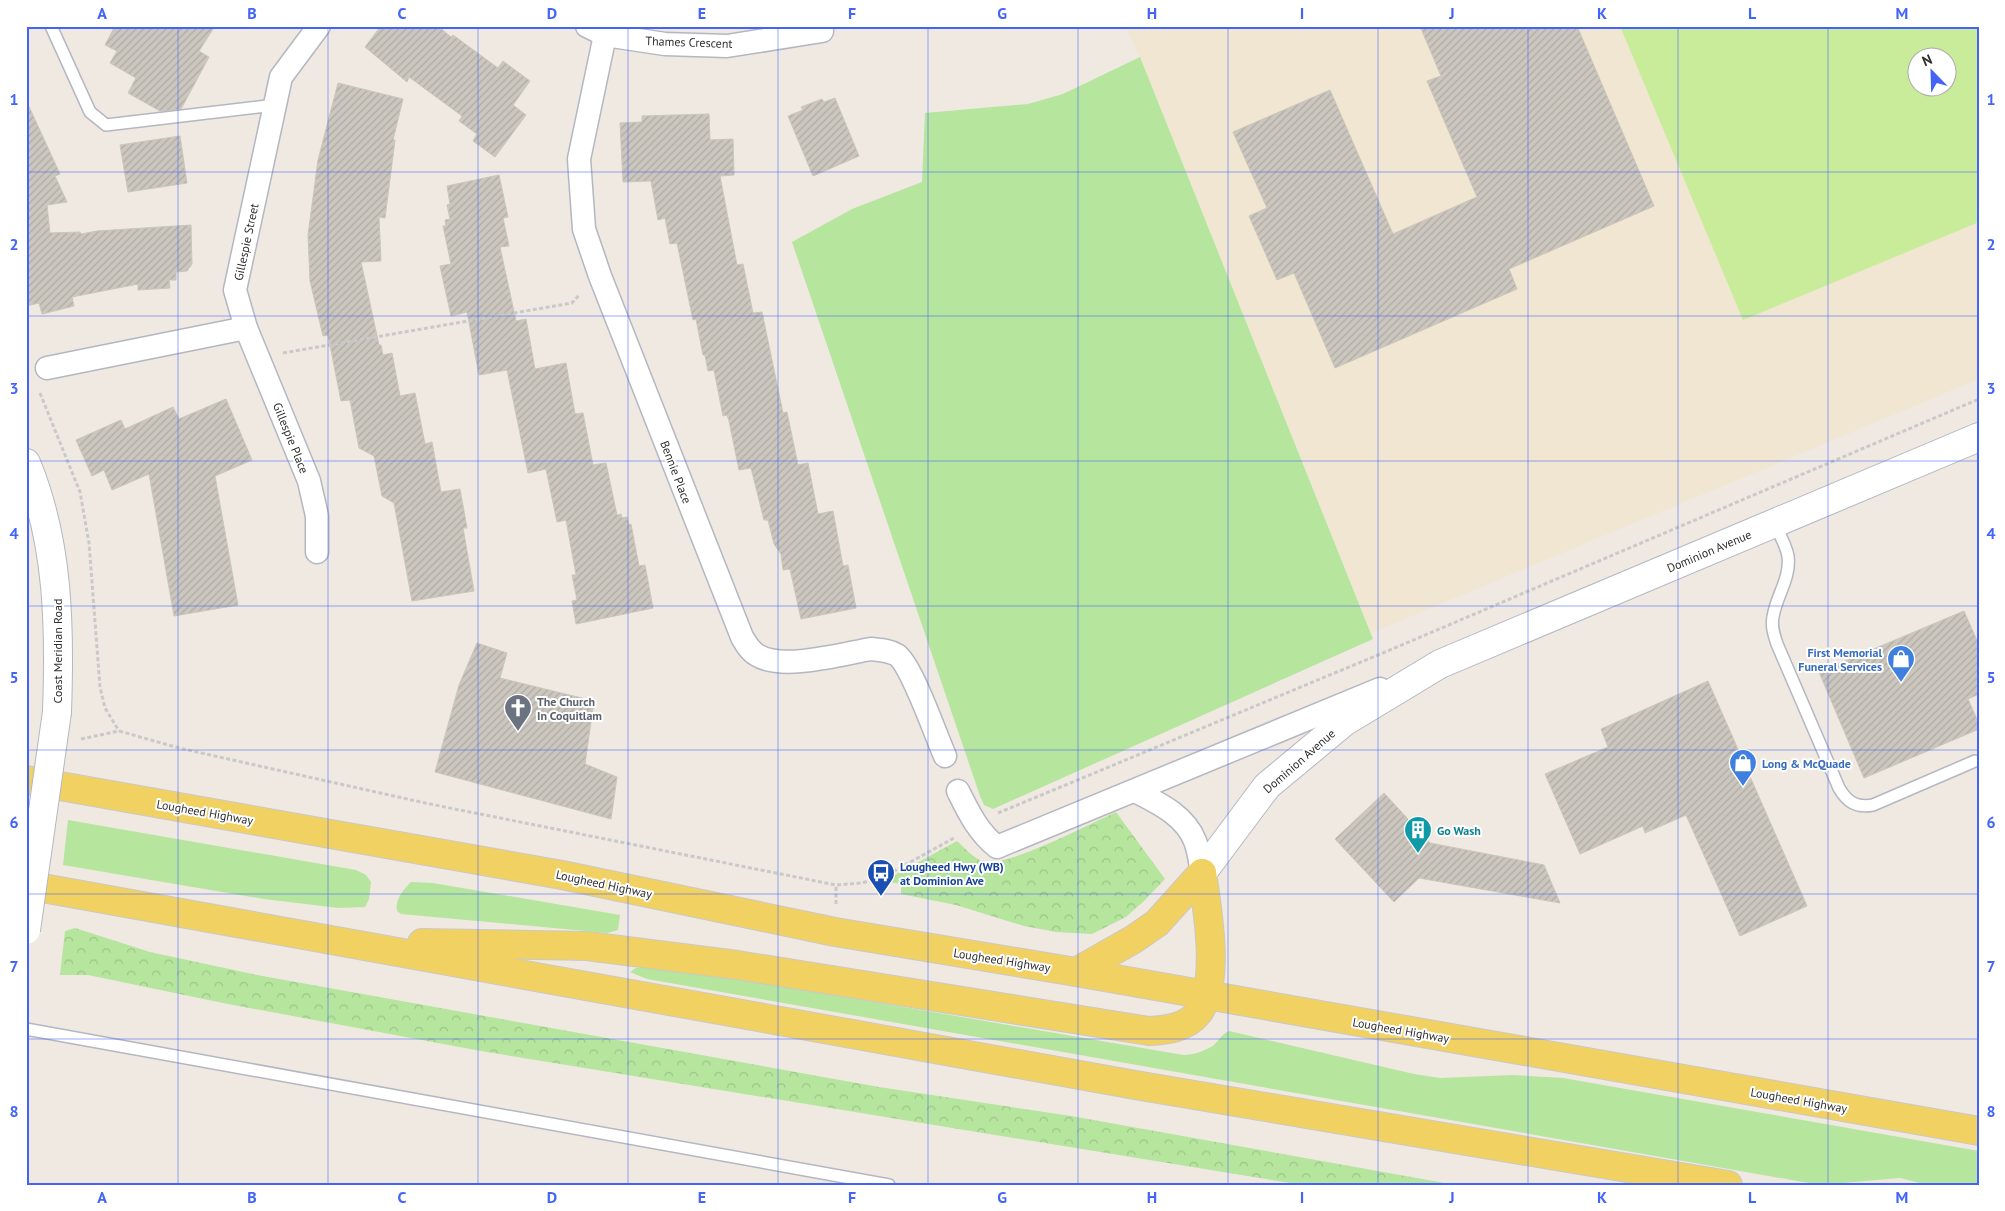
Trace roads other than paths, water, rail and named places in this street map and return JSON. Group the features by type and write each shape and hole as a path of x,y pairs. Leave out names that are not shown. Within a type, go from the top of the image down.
{"main road":[{"name":"Lougheed Highway","path":"26,780 562,875 835,932 1076,972 1979,1131"},
{"path":"1076,972 1134,939 1157,923 1202,872"},
{"path":"334,942 587,946 737,965 1149,1031 1167,1030 1189,1021 1199,1012 1207,996 1212,942 1202,872"},
{"path":"26,885 1135,1085 1728,1185"}],"street":[{"name":"Gillespie Street","path":"246,328 235,290 281,77 319,26"},
{"name":"Thames Crescent","path":"596,31 665,44 727,46 822,31"},
{"name":"Bennie Place","path":"596,31 579,159 584,229 600,276 735,624 748,648 764,659 786,662 871,649 882,650 898,656 909,670 944,756"},
{"name":"Gillespie Place","path":"246,328 309,481 317,516 317,552"},
{"path":"47,368 246,328"},
{"name":"Dominion Avenue","path":"958,791 975,824 986,838 997,847 1440,664 1979,437"},
{"name":"Coast Meridian Road","path":"26,463 48,535 56,584 59,650 57,712 26,930"},
{"name":"Dominion Avenue","path":"1202,872 1267,786 1344,722 1440,664"},
{"path":"1135,791 1165,807 1184,823 1196,843 1202,872"}],"lane":[{"path":"51,26 90,112 106,125 275,104"},
{"path":"1774,523 1786,548 1788,565 1786,579 1774,608 1772,618 1774,633 1777,644 1842,794 1851,803 1856,805 1873,805 1974,761"},
{"path":"26,1030 889,1185"}],"place":[{"name":"First Memorial Funeral Services","path":"1901,683"},
{"name":"The Church In Coquitlam","path":"518,732"},
{"name":"Long & McQuade","path":"1743,787"},
{"name":"Go Wash","path":"1418,854"},
{"name":"Lougheed Hwy (WB) at Dominion Ave","path":"881,897"}]}
